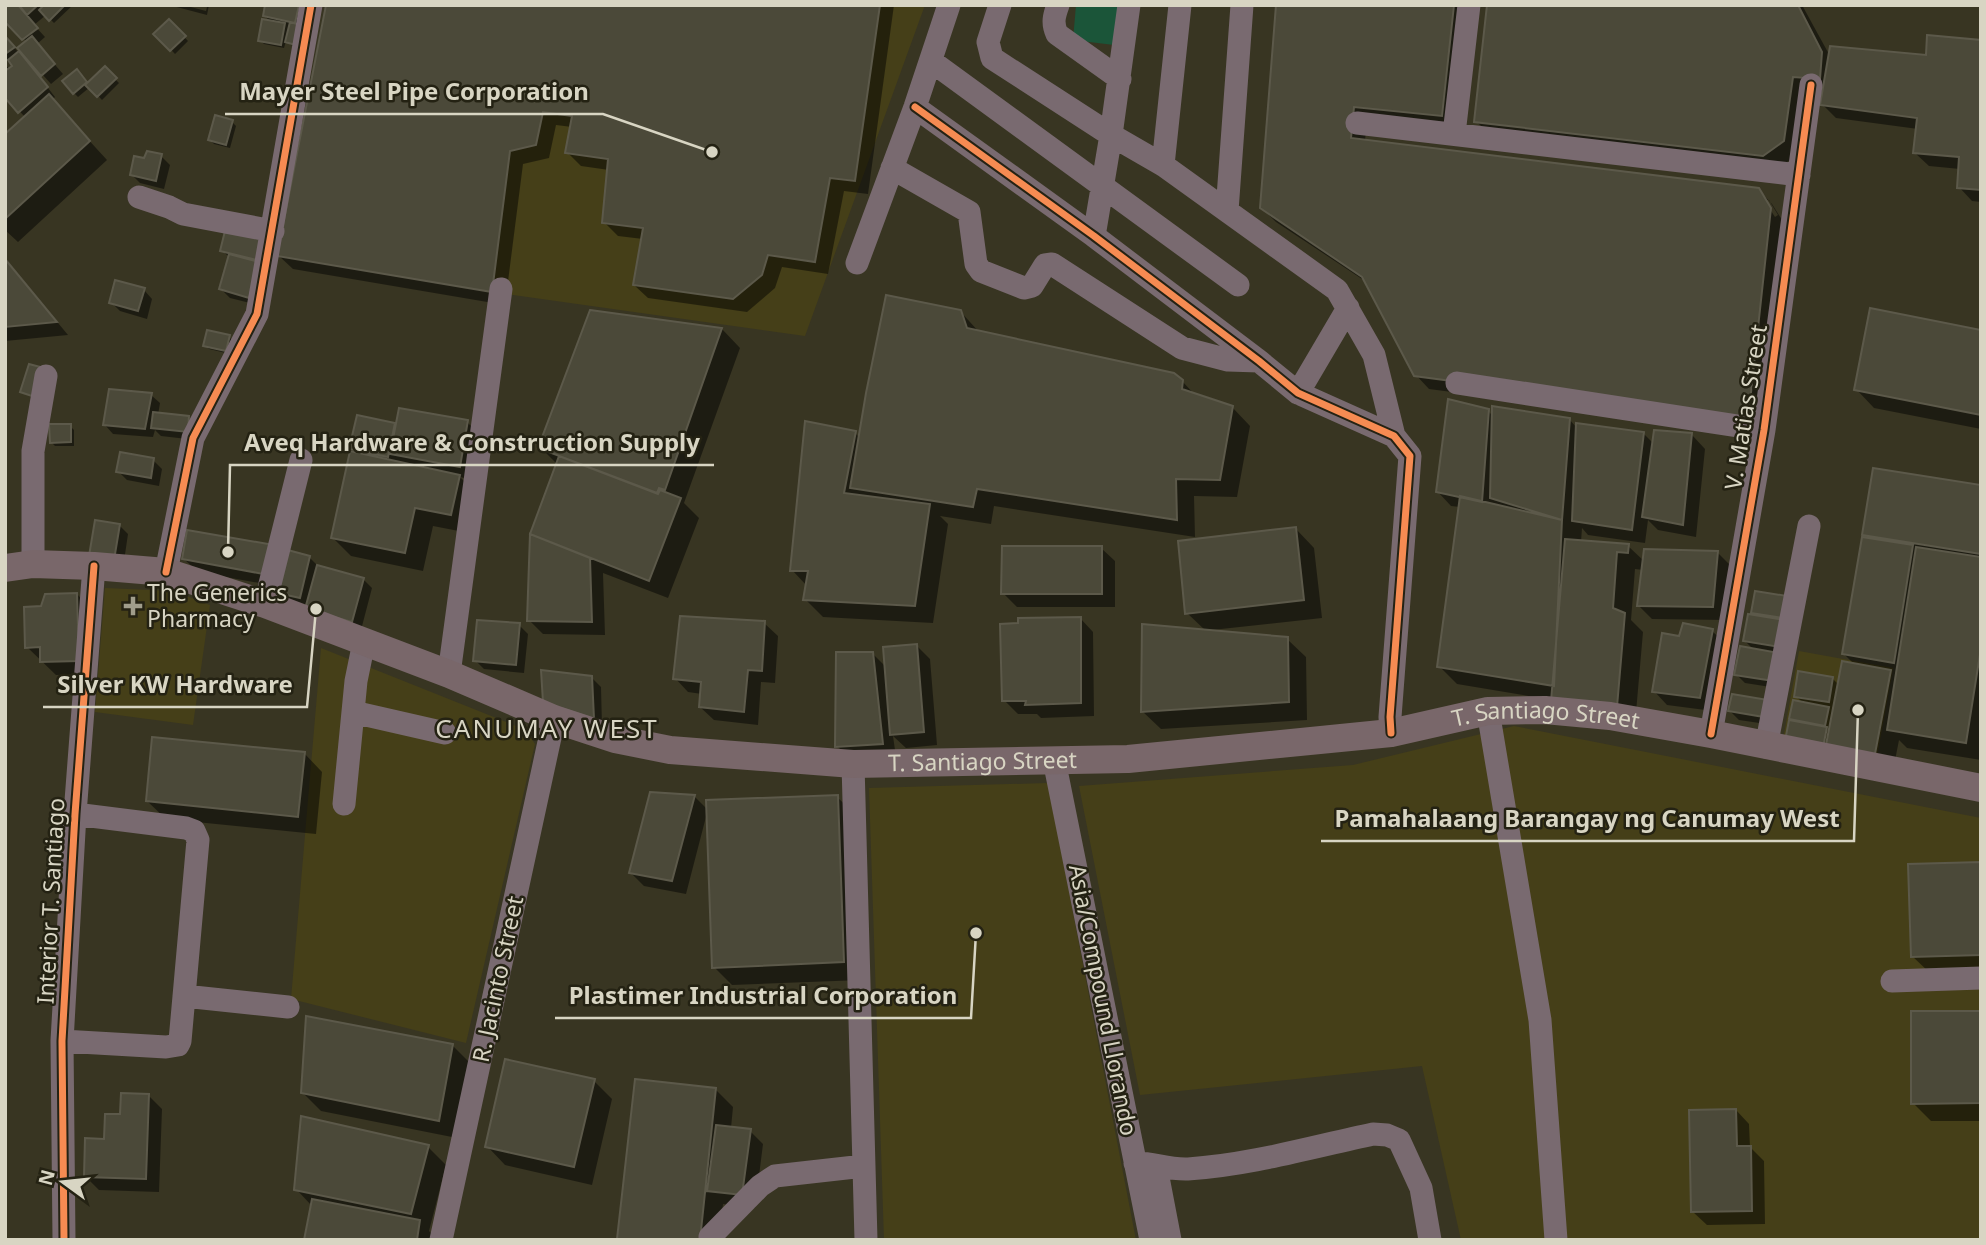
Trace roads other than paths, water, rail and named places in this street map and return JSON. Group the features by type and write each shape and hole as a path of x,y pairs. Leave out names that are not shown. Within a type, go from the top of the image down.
{"main road":[{"name":"T. Santiago Street","path":"5,568 33,564 166,572 265,604 449,674 554,719 615,738 670,750 853,764 1128,759 1391,733 1488,710 1545,710 1577,712 1711,734 1981,788"}],"street":[{"path":"166,572 193,438 257,314 311,5"},
{"path":"857,263 915,107 949,5"},
{"path":"1000,5 988,42 992,58 1111,135 1163,165 1338,290 1374,355 1394,436 1410,456 1391,733"},
{"path":"1058,5 1053,18 1057,34 1120,79"},
{"path":"1094,236 1104,187 1129,5"},
{"path":"1163,165 1180,5"},
{"path":"1227,211 1242,5"},
{"path":"1454,134 1469,5"},
{"path":"931,61 1238,285"},
{"name":"V. Matias Street","path":"1711,734 1764,430 1811,85"},
{"path":"915,107 1094,236 1298,393 1394,436"},
{"path":"1357,122 1799,175"},
{"path":"892,167 969,212 976,264 981,271 1024,288 1032,286 1045,265 1052,264 1182,348 1228,360 1259,362"},
{"path":"139,197 170,206 183,214 273,231"},
{"path":"449,674 501,289"},
{"path":"1298,393 1348,308"},
{"path":"33,564 33,451 46,376"},
{"path":"1457,383 1764,430"},
{"path":"265,604 301,460"},
{"path":"1766,747 1809,526"},
{"name":"Interior T. Santiago","path":"64,1240 62,1041 75,814 94,566"},
{"path":"344,804 353,712 364,642"},
{"path":"1488,710 1540,1020 1556,1240"},
{"path":"353,712 445,733"},
{"name":"R. Jacinto Street","path":"441,1240 554,719"},
{"name":"Asia/Compound Llorando","path":"1054,760 1145,1165 1151,1240"},
{"path":"853,764 866,1240"},
{"path":"62,1041 173,1048 180,1041 198,840 194,831 186,828 75,814"},
{"path":"1892,981 1981,978"},
{"path":"184,996 288,1007"},
{"path":"1170,1240 1145,1165 1189,1168 1257,1159 1373,1134 1387,1135 1399,1140 1421,1188 1430,1240"},
{"path":"710,1237 760,1186 775,1177 864,1166"}],"place":[{"name":"Mayer Steel Pipe Corporation","path":"712,152"},
{"name":"Aveq Hardware & Construction Supply","path":"228,552"},
{"name":"The Generics Pharmacy","path":"133,606"},
{"name":"Silver KW Hardware","path":"316,609"},
{"name":"Pamahalaang Barangay ng Canumay West","path":"1858,710"},
{"name":"Plastimer Industrial Corporation","path":"976,933"}],"district":[{"name":"CANUMAY WEST","path":"547,729"}]}
